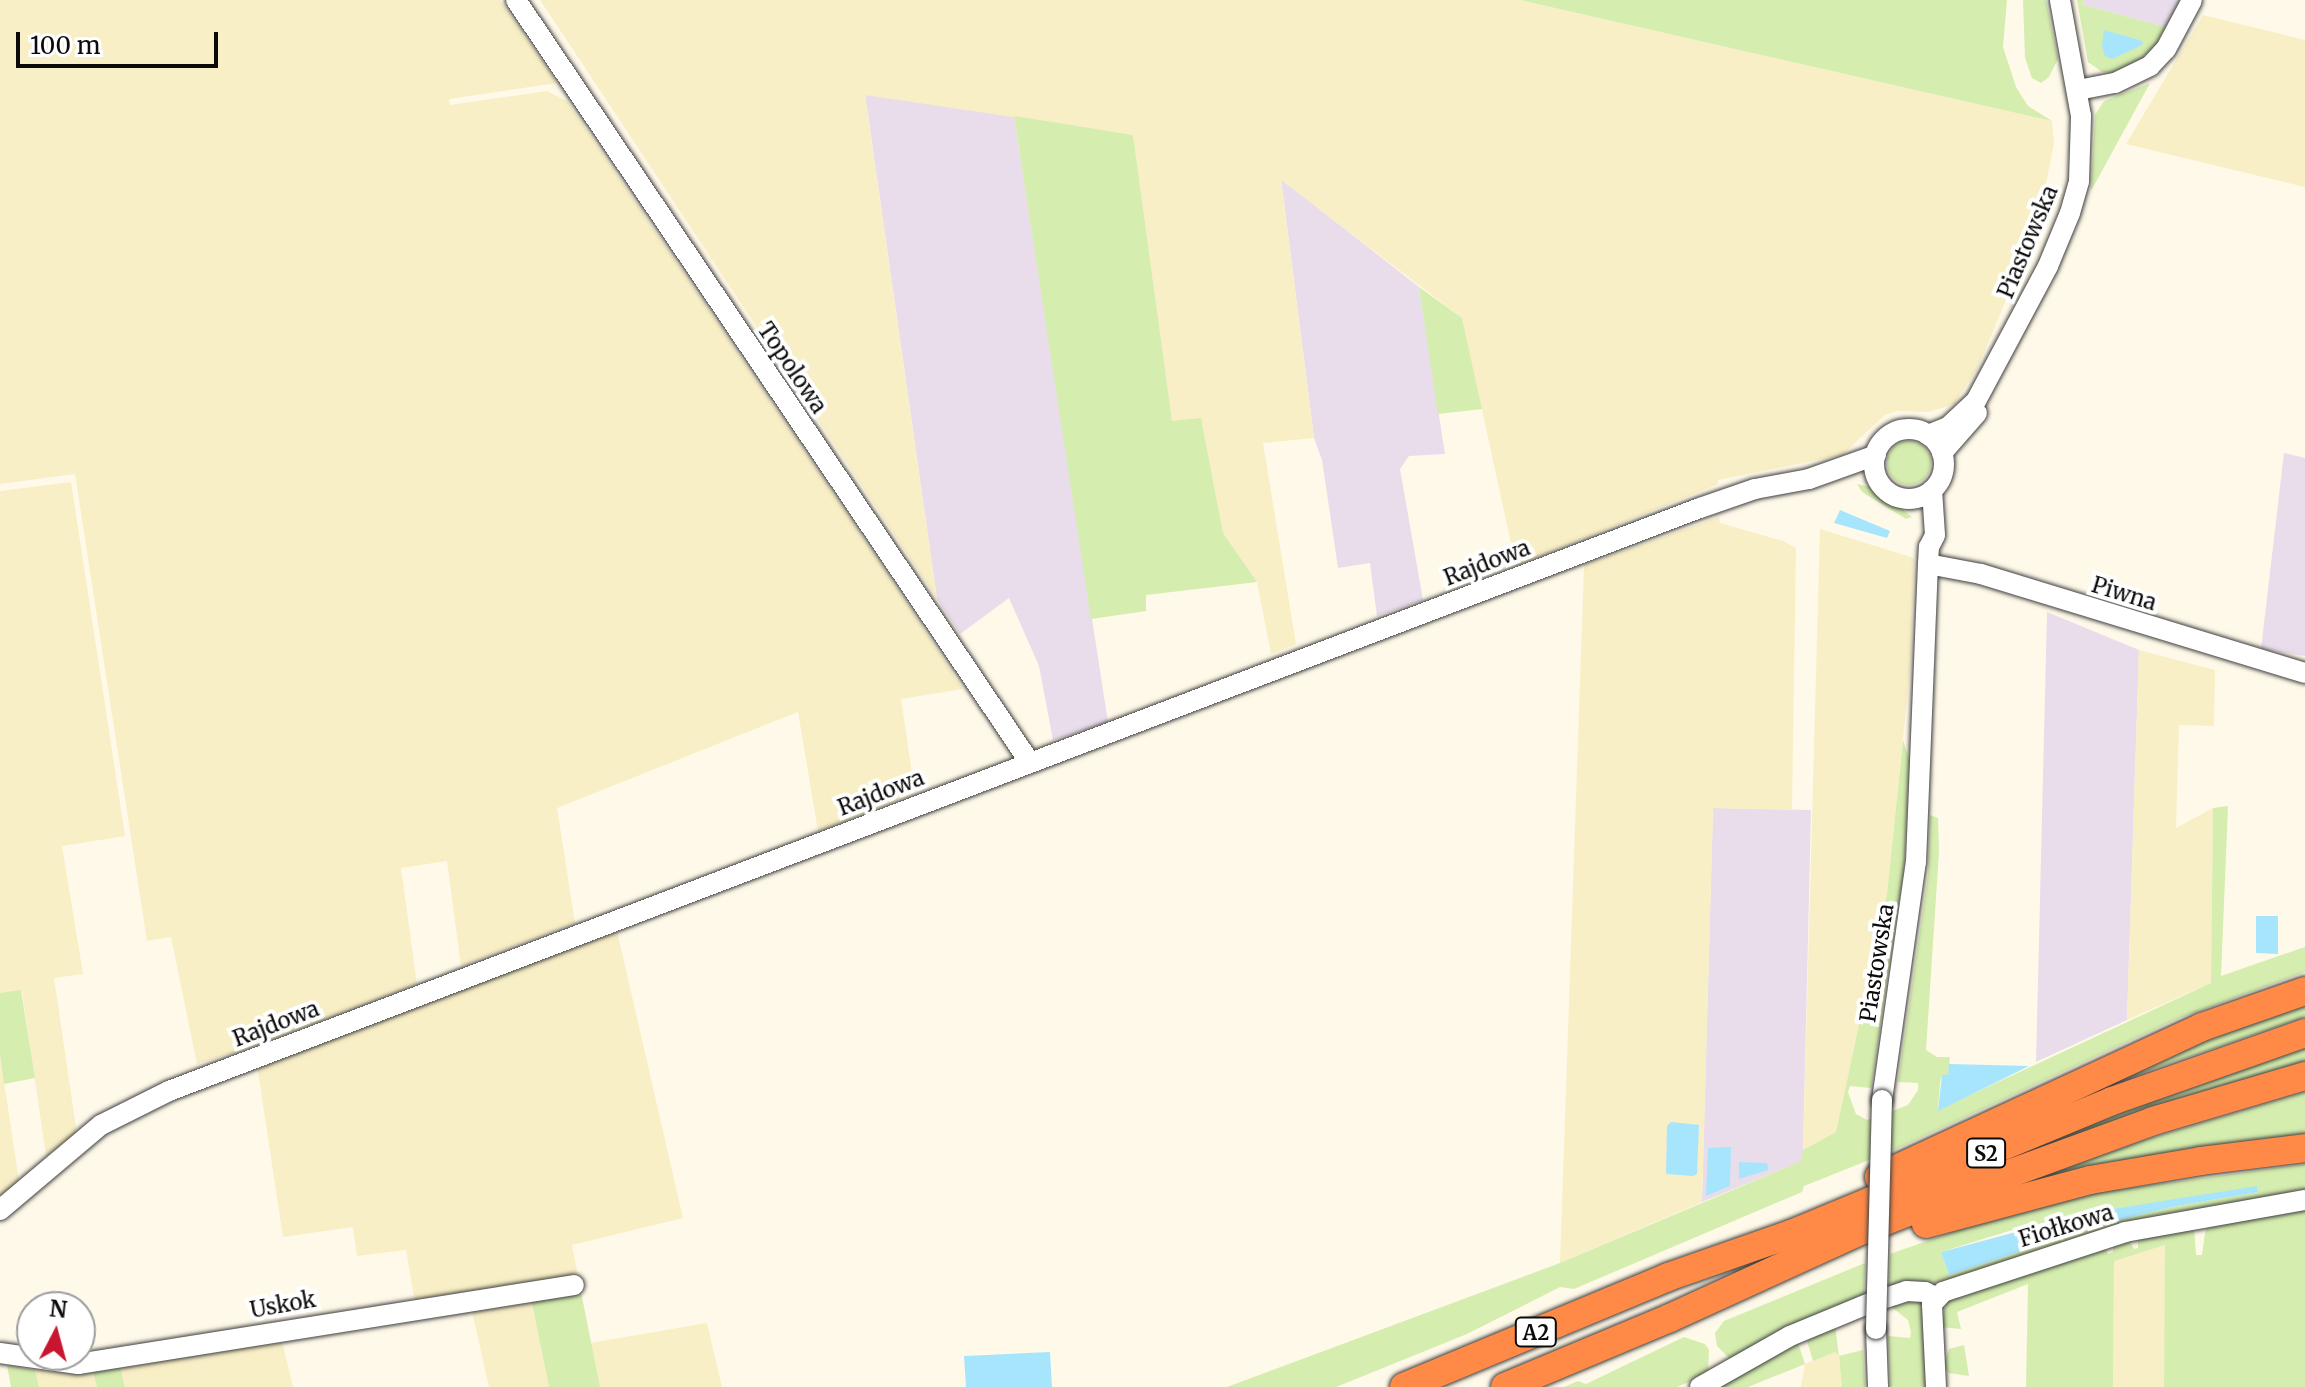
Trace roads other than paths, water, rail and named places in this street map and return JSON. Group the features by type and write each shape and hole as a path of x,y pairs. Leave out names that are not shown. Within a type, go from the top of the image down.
{"highway":[{"path":"1668,1277 1739,1239 2202,1027 2305,991"},
{"name":"S2","path":"1668,1277 1791,1234 2166,1081 2305,1033"},
{"name":"S2","path":"1505,1387 1670,1318 1860,1231 2153,1121 2305,1076"},
{"path":"1670,1318 1701,1313 1899,1233 2029,1194 2145,1170 2305,1148"},
{"name":"A2","path":"1404,1387 1668,1277"}],"street":[{"name":"Topolowa","path":"516,0 1029,761"},
{"name":"Piastowska","path":"1928,435 1948,427 1976,401 2048,266 2070,213 2079,181 2082,145 2078,90 2060,0"},
{"path":"2078,90 2115,83 2150,66 2166,49 2192,0"},
{"name":"Piastowska","path":"1942,453 1975,418 1976,401"},
{"path":"1913,429 1928,435 1942,453 1943,473 1932,490 1909,499 1894,495 1878,480 1876,455 1884,441 1897,431 1913,429"},
{"name":"Rajdowa","path":"0,1210 101,1125 169,1091 1029,761 1730,497 1809,479 1876,455"},
{"name":"Rajdowa","path":"1809,479 1878,480"},
{"name":"Piastowska","path":"1878,1387 1876,1329 1882,1100 1916,862 1928,555 1935,535 1932,490"},
{"name":"Piastowska","path":"1909,499 1928,555"},
{"name":"Piwna","path":"1928,555 2305,673"},
{"name":"Fiołkowa","path":"1935,1297 1953,1288 2125,1232 2305,1200"},
{"name":"Uskok","path":"0,1353 78,1364 574,1285"},
{"path":"1700,1387 1790,1336 1906,1291 1925,1292 1935,1297 1936,1387"}],"water":[{"path":"2104,30 2143,41 2142,45 2112,59 2105,56 2102,47"},
{"path":"1840,510 1890,531 1887,538 1834,523"},
{"path":"2256,916 2278,916 2278,954 2256,953"},
{"path":"1949,1064 2029,1066 1938,1111 1942,1075 1948,1075"},
{"path":"1671,1122 1699,1125 1697,1174 1693,1176 1666,1174 1667,1126"},
{"path":"1731,1147 1730,1186 1706,1196 1708,1148"},
{"path":"1739,1162 1767,1163 1768,1170 1739,1179"},
{"path":"2257,1186 2258,1192 2171,1207 2099,1225 1949,1275 1941,1252 2087,1213"},
{"path":"1050,1352 1052,1387 966,1387 964,1356"}]}
